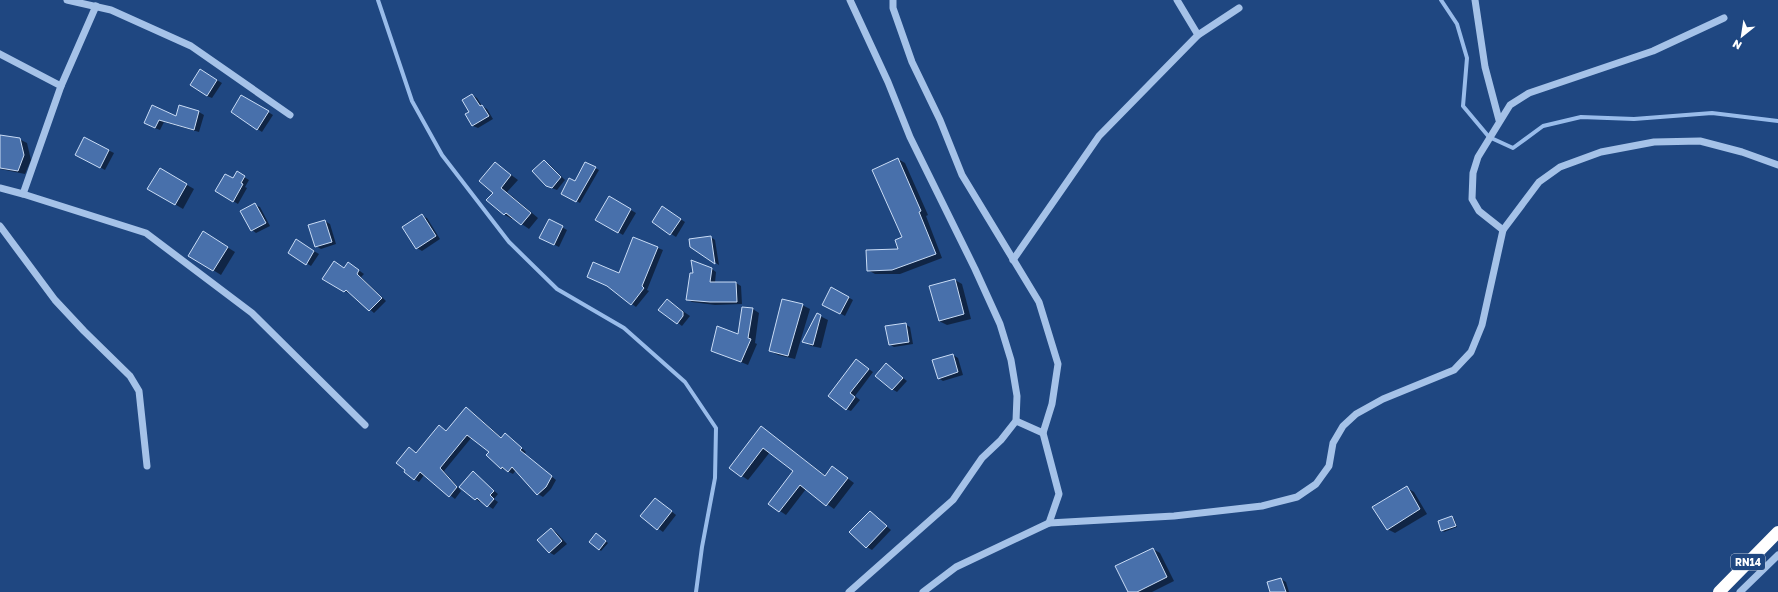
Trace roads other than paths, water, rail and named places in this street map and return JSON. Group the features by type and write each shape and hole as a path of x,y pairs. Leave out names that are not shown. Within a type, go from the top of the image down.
{"highway":[{"name":"RN14","path":"1719,592 1778,532"}],"street":[{"path":"68,0 111,10 191,46 290,115"},
{"path":"849,592 953,500 982,458 1001,440 1016,421 1017,396 1010,360 1000,324 976,269 910,137 888,82 850,0"},
{"path":"893,0 894,8 912,62 940,120 962,176 1039,302 1058,364 1052,404 1043,433 1059,494 1049,524"},
{"path":"1177,0 1198,35"},
{"path":"1475,0 1485,67 1499,120"},
{"path":"23,194 61,86 96,6"},
{"path":"1013,260 1099,136 1198,35 1239,8"},
{"path":"1503,230 1479,211 1472,199 1473,173 1478,157 1499,120 1510,105 1529,93 1653,51 1724,18"},
{"path":"0,54 61,86"},
{"path":"923,592 956,567 1049,524 1174,516 1262,506 1297,496 1316,484 1329,466 1333,443 1343,426 1356,414 1383,398 1454,370 1470,352 1482,325 1503,230 1539,182 1560,167 1601,152 1654,142 1700,140 1742,152 1778,165"},
{"path":"0,188 146,233 252,312 365,425"},
{"path":"0,226 56,300 84,331 130,376 139,391 147,466"},
{"path":"1016,421 1043,433"},
{"path":"1740,592 1778,555"}],"waterway":[{"path":"378,0 412,101 442,155 509,242 557,289 624,328 685,382 716,428 715,478 702,547 696,592"},
{"path":"1441,0 1457,24 1467,58 1463,106 1489,137 1513,148 1543,126 1581,117 1634,119 1712,113 1778,121"}]}
